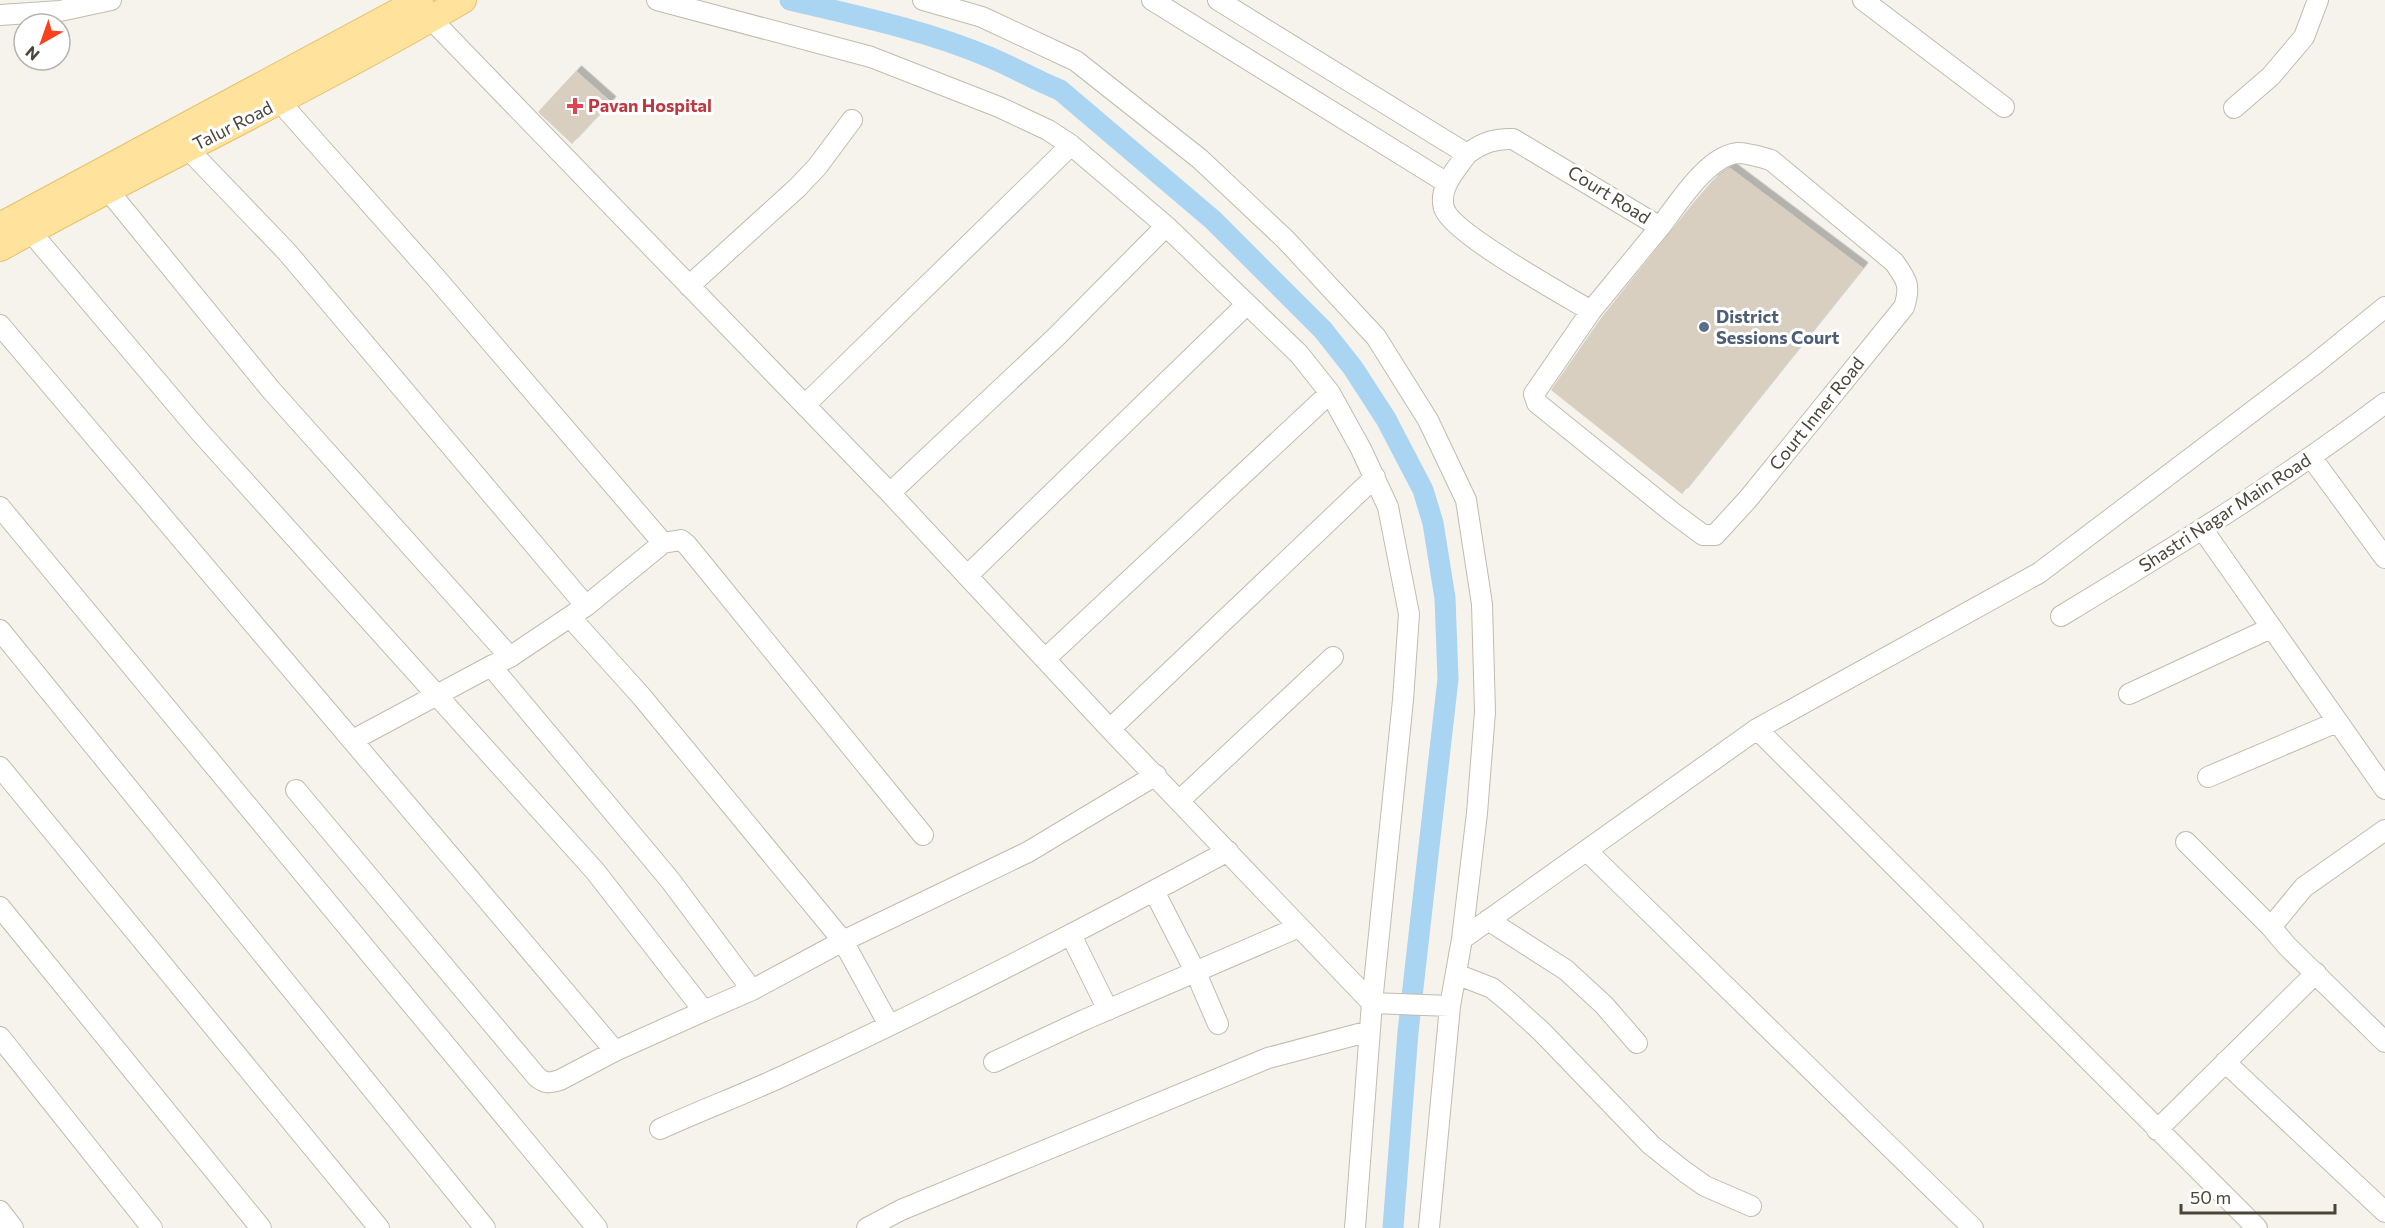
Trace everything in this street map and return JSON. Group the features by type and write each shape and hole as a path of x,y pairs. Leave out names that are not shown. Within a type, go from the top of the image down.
{"main road":[{"name":"Talur Road","path":"0,226 426,10 463,0"},
{"name":"Talur Road","path":"0,248 107,189 280,102 426,10"}],"street":[{"path":"0,15 24,7 60,11 111,0"},
{"path":"657,0 871,57 1029,120 1071,145 1166,226 1299,354 1330,393 1375,477 1388,507 1409,614 1381,1003 1370,1031 1355,1228"},
{"path":"923,0 982,17 1076,61 1200,159 1286,240 1376,337 1428,420 1466,500 1482,604 1485,712 1477,813 1462,939 1456,974 1442,1005 1430,1222 1446,1228"},
{"path":"1152,0 1447,183 1443,195 1444,208 1452,223 1472,238 1591,311"},
{"path":"1218,0 1467,154"},
{"path":"1863,0 2004,107"},
{"path":"2234,108 2271,76 2304,37 2318,0"},
{"path":"426,10 890,493 1299,927 1381,1003 1442,1005"},
{"path":"280,102 663,543"},
{"path":"689,286 797,188 818,166 852,120"},
{"name":"Court Road","path":"1447,183 1467,154 1498,138 1513,138 1660,227 1591,311"},
{"path":"805,405 1071,145"},
{"path":"189,149 287,252 578,612 642,697 843,941 889,1025"},
{"name":"Court Inner Road","path":"1591,311 1534,394 1537,403 1703,535 1715,535 1748,499 1904,307 1909,294 1908,284 1894,261 1770,160 1755,155 1738,153 1716,162 1695,182 1660,227"},
{"path":"107,189 271,390 510,657"},
{"path":"890,493 1055,338 1166,226"},
{"path":"30,231 200,432 595,871 704,1011"},
{"path":"967,576 1247,304"},
{"path":"1462,939 1757,729 2038,573 2315,364 2385,307"},
{"path":"0,325 615,1052"},
{"path":"1045,659 1330,393"},
{"name":"Shastri Nagar Main Road","path":"2061,616 2203,530 2311,457 2385,403"},
{"path":"2311,457 2385,558"},
{"path":"1110,729 1375,477"},
{"path":"0,507 597,1228"},
{"path":"2203,530 2385,789"},
{"path":"353,740 510,657 578,612 663,543 681,540 923,835"},
{"path":"2128,694 2271,628"},
{"path":"0,630 485,1228"},
{"path":"1179,801 1333,657"},
{"path":"491,666 670,880 752,990"},
{"path":"2208,777 2337,722"},
{"path":"1757,729 2257,1228"},
{"path":"0,767 379,1228"},
{"path":"296,790 537,1077 544,1082 551,1083 752,990 843,941 1028,852 1156,775"},
{"path":"2271,927 2304,887 2385,830"},
{"path":"2186,842 2385,1042"},
{"path":"660,1129 797,1070 1071,936 1228,851"},
{"path":"1587,851 1973,1228"},
{"path":"1154,891 1196,972 1218,1024"},
{"path":"0,907 261,1228"},
{"path":"1488,920 1566,970 1604,1005 1637,1043"},
{"path":"994,1062 1299,927"},
{"path":"1071,936 1108,1010"},
{"path":"1456,974 1492,988 1509,1002 1542,1032 1651,1145 1685,1172 1705,1186 1751,1206"},
{"path":"2157,1130 2316,974"},
{"path":"867,1228 901,1210 1268,1058 1370,1031"},
{"path":"0,1037 152,1228"},
{"path":"2225,1062 2385,1212"},
{"path":"0,1211 13,1228"}],"building":[{"path":"576,71 611,102 572,144 538,112"},
{"name":"District Sessions Court","path":"1730,168 1863,268 1682,494 1551,390 1601,318 1694,202 1713,180"}],"waterway":[{"path":"790,0 891,24 965,47 1060,90 1213,220 1323,330 1353,368 1386,419 1423,490 1433,523 1445,598 1448,679 1408,1032 1393,1228"}],"place":[{"name":"Pavan Hospital","path":"575,106"},
{"name":"District Sessions Court","path":"1704,327"}]}
